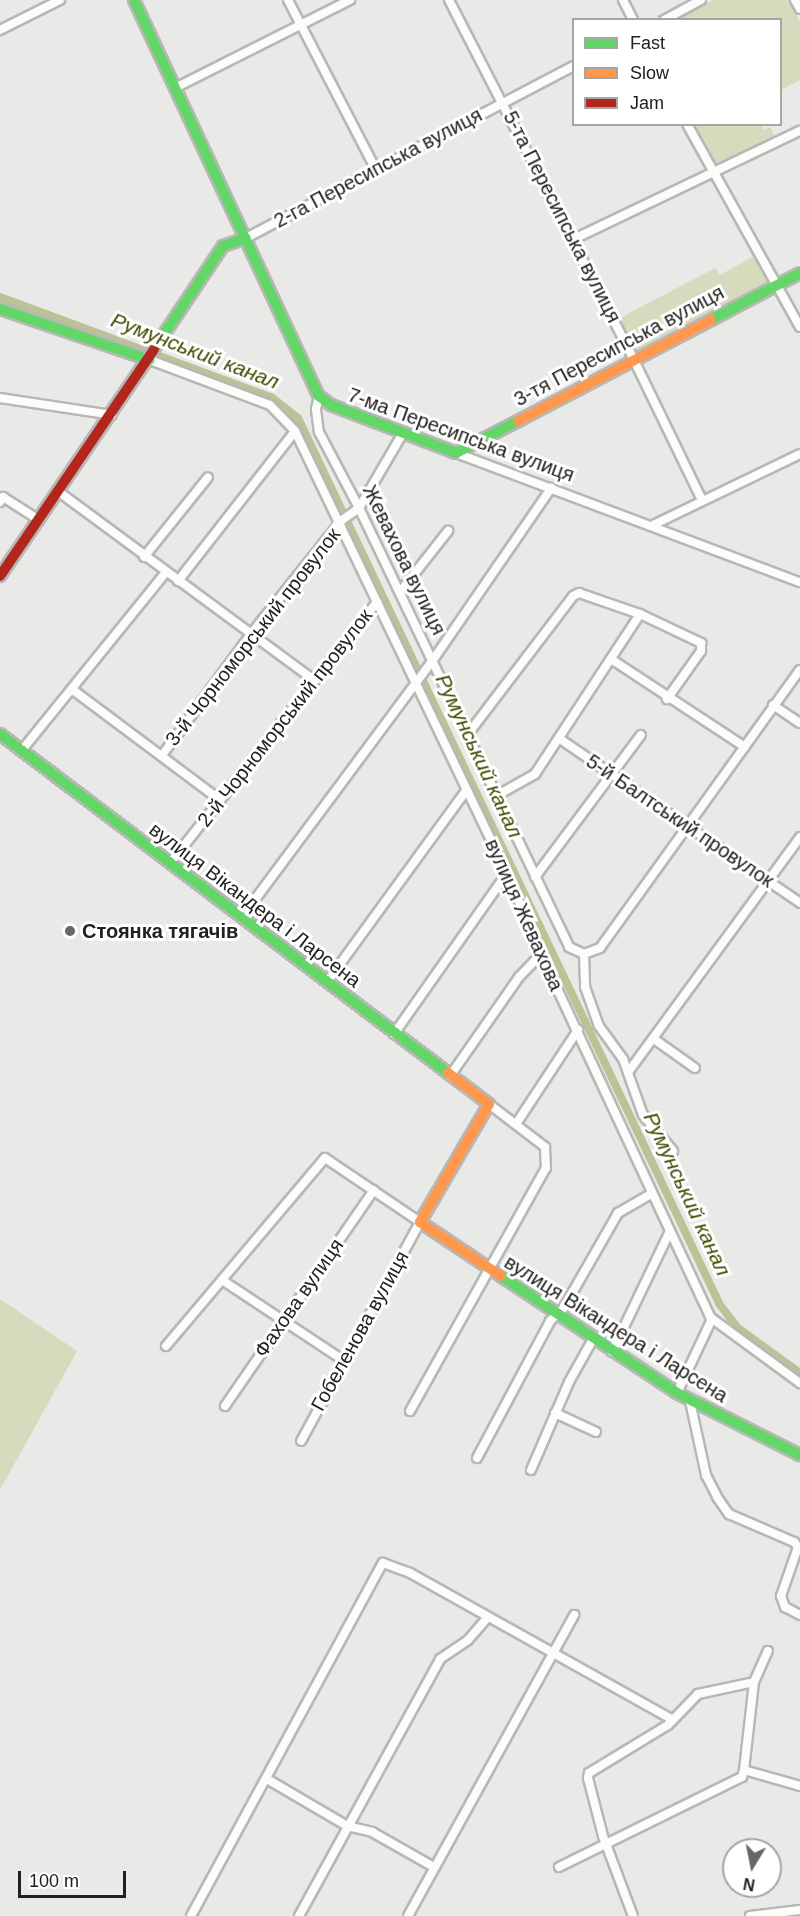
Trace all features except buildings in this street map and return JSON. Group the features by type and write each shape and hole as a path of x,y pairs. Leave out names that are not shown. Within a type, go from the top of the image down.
{"street":[{"path":"0,30 60,0"},
{"name":"7-ма Пересипська вулиця","path":"134,0 320,396 331,405 403,433 800,582"},
{"path":"288,0 376,170"},
{"path":"175,88 350,0"},
{"name":"5-та Пересипська вулиця","path":"449,0 504,102 702,501"},
{"path":"623,0 632,18"},
{"path":"668,18 701,0"},
{"path":"795,0 800,9"},
{"name":"2-га Пересипська вулиця","path":"246,238 572,67"},
{"path":"688,126 710,171 779,284 800,327"},
{"path":"572,240 710,171 800,131"},
{"path":"0,576 150,360 159,338 223,246 246,238"},
{"name":"3-тя Пересипська вулиця","path":"456,453 633,358 800,273"},
{"path":"0,309 150,360"},
{"name":"вулиця Жевахова","path":"150,360 270,405 284,416 295,431 377,602 418,680 466,791 507,873 541,954 712,1319 800,1383"},
{"name":"Жевахова вулиця","path":"320,396 316,420 319,432 400,592 569,947 584,954"},
{"path":"0,398 112,415"},
{"path":"178,581 295,431"},
{"name":"3-й Чорноморський провулок","path":"163,754 251,634 341,523 358,509 403,433"},
{"path":"653,525 800,454"},
{"path":"144,557 208,477"},
{"path":"242,917 432,662 550,488"},
{"path":"59,492 144,557 314,680"},
{"path":"0,502 3,497 39,520"},
{"path":"400,592 448,531"},
{"path":"22,750 73,690 166,572"},
{"path":"468,734 573,596 579,593 640,614 703,646 667,699"},
{"name":"2-й Чорноморський провулок","path":"171,862 377,602"},
{"path":"496,796 535,774 640,614"},
{"path":"611,659 667,699 745,747"},
{"path":"673,1151 643,1115 628,1071 599,1026 585,987 584,954 600,948 800,670"},
{"path":"73,690 163,754 220,800"},
{"path":"773,705 800,723"},
{"name":"вулиця Вікандера і Ларсена","path":"0,734 545,1147 546,1168 486,1269"},
{"path":"535,877 641,735"},
{"name":"5-й Балтський провулок","path":"560,739 800,903"},
{"path":"327,982 466,791"},
{"path":"628,1071 654,1039 800,837"},
{"path":"394,1034 507,873"},
{"path":"450,1076 519,977 541,954"},
{"path":"516,1124 578,1030"},
{"path":"654,1039 695,1068"},
{"path":"420,1222 489,1104"},
{"name":"вулиця Вікандера і Ларсена","path":"222,1280 325,1158 486,1269 677,1393 800,1455"},
{"name":"Фахова вулиця","path":"225,1406 374,1190"},
{"path":"477,1458 556,1315 618,1213 652,1193"},
{"name":"Гобеленова вулиця","path":"301,1441 420,1222"},
{"path":"612,1352 670,1231"},
{"path":"410,1411 486,1269"},
{"path":"166,1346 222,1280 282,1322 343,1360"},
{"path":"677,1393 712,1319"},
{"path":"531,1470 555,1413 593,1339"},
{"path":"690,1401 706,1474 729,1514 794,1542 798,1556 781,1596 785,1607 800,1615"},
{"path":"555,1413 596,1432"},
{"path":"191,1916 383,1563 410,1574 671,1719"},
{"path":"408,1916 432,1866 540,1671 554,1654 574,1615"},
{"path":"299,1916 440,1659 468,1640 487,1618"},
{"path":"560,1867 742,1777 754,1682 768,1651"},
{"path":"633,1916 588,1778 593,1768 645,1740 706,1691 754,1682"},
{"path":"744,1770 800,1786"},
{"path":"267,1779 347,1826 372,1832 432,1866"},
{"path":"750,1916 800,1910"}],"green space":[{"path":"713,0 789,0 800,22 800,80 782,89 782,18 676,18"},
{"path":"693,126 762,126 764,130 770,127 776,139 713,167"},
{"path":"756,255 772,283 635,353 620,318 715,268 720,275"},
{"path":"0,1299 77,1351 0,1490"}],"waterway":[{"name":"Румунський канал","path":"0,297 271,397 298,418 720,1305 738,1328 800,1373"}],"traffic: fast":[{"path":"134,0 319,396 331,405 456,453 518,421"},
{"path":"154,349 223,246 246,238"},
{"path":"711,320 800,273"},
{"path":"0,309 150,360"},
{"path":"0,734 448,1073"},
{"path":"501,1276 677,1393 800,1455"}],"traffic: slow":[{"path":"518,421 711,320"},
{"path":"448,1073 489,1104 420,1222 501,1276"}],"traffic: jam":[{"path":"0,576 154,349"}],"place":[{"name":"Стоянка тягачів","path":"70,931"}]}
